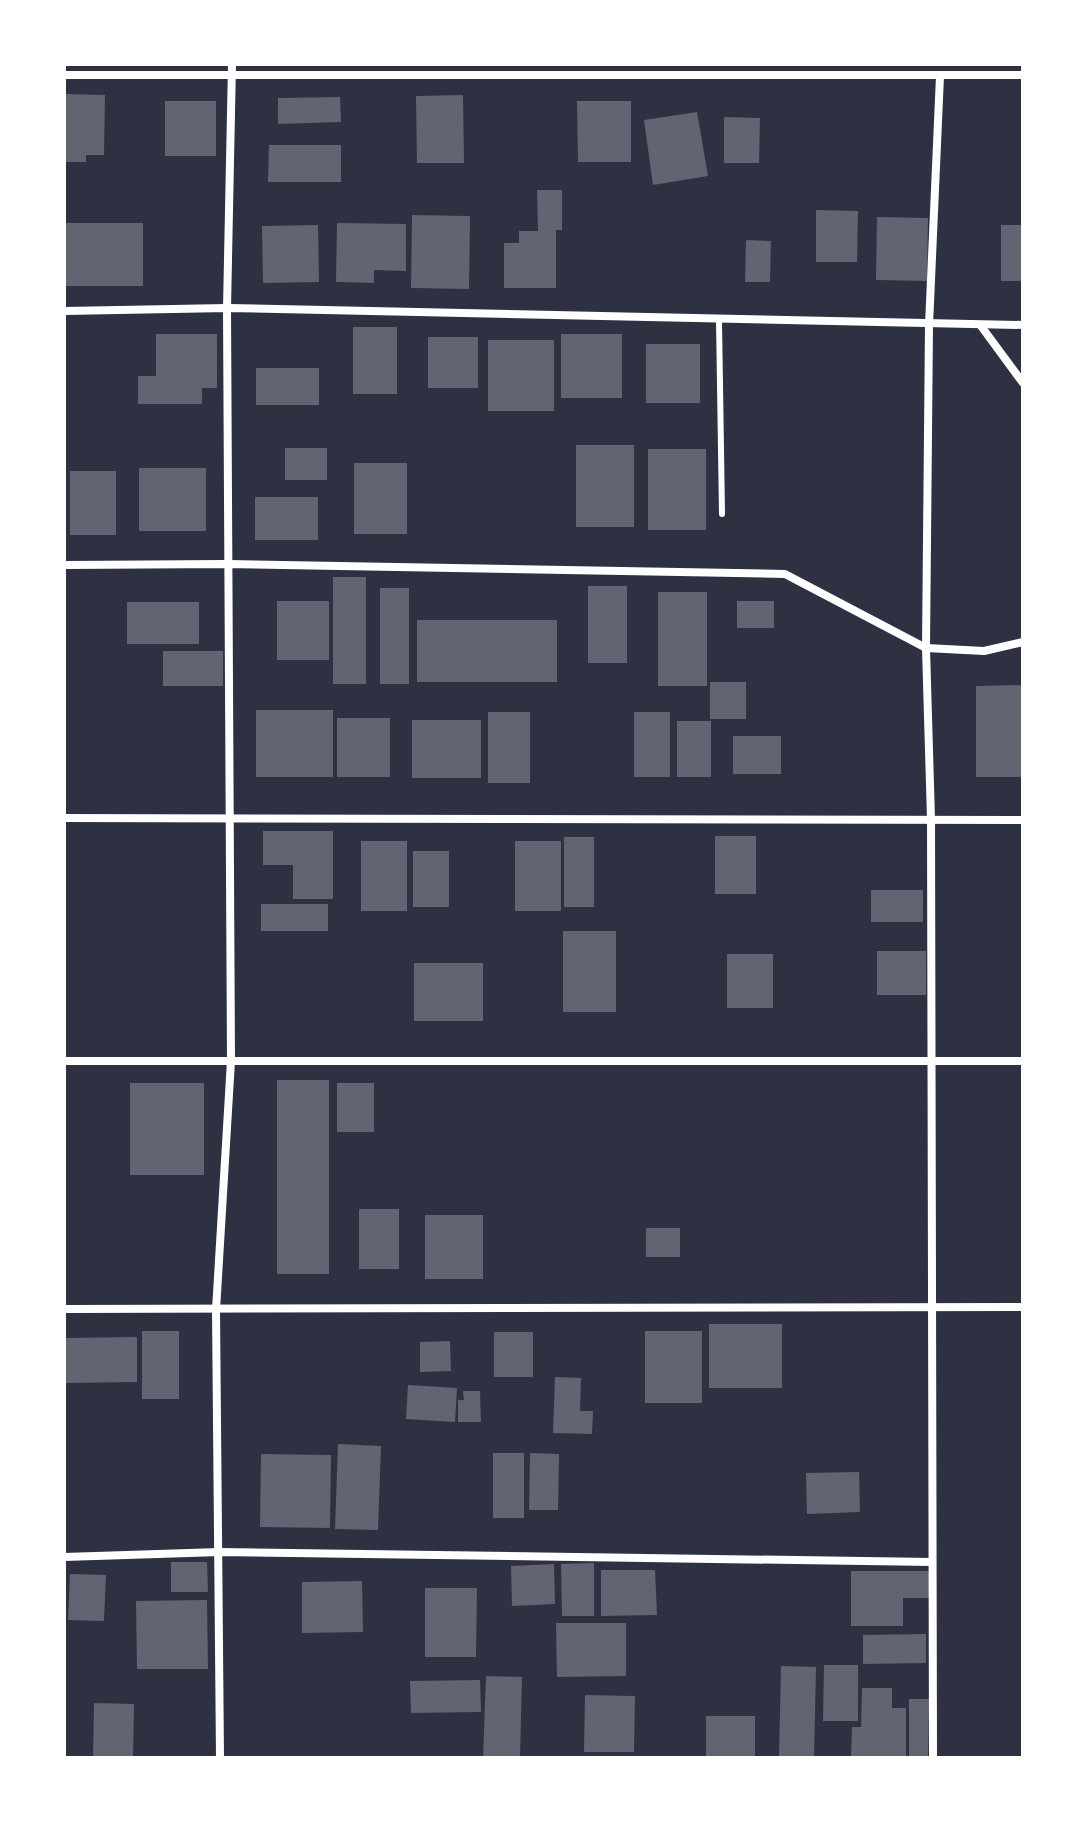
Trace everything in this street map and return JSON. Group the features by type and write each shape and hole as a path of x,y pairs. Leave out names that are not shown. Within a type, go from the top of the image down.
{"street":[{"path":"220,1758 216,1310 231,1061 227,308 232,64"},
{"path":"64,75 1023,75"},
{"path":"933,1758 931,819 926,648 929,325 940,76"},
{"path":"64,311 227,308 1023,325"},
{"path":"981,326 1023,383"},
{"path":"64,565 227,564 785,574 926,648 984,651 1023,642"},
{"path":"64,818 1023,820"},
{"path":"64,1061 1023,1061"},
{"path":"64,1309 1023,1307"},
{"path":"64,1557 220,1552 932,1562"}],"lane":[{"path":"719,320 722,514"}],"building":[{"path":"66,94 105,95 104,155 86,155 86,162 64,162"},
{"path":"463,95 464,163 417,163 416,96"},
{"path":"340,97 341,122 278,124 278,98"},
{"path":"165,101 216,101 216,156 165,156"},
{"path":"577,101 631,101 631,162 578,162"},
{"path":"697,112 708,176 653,185 644,120"},
{"path":"724,117 760,118 759,163 724,163"},
{"path":"269,145 341,145 341,182 268,182"},
{"path":"537,190 562,190 562,230 556,230 556,288 504,288 504,243 519,243 519,231 538,231"},
{"path":"816,210 858,211 857,262 816,262"},
{"path":"412,215 470,216 469,289 411,288"},
{"path":"877,217 928,218 927,281 876,280"},
{"path":"66,223 143,223 143,286 66,286"},
{"path":"337,223 406,224 406,271 374,270 374,283 336,282"},
{"path":"318,225 319,282 263,283 262,226"},
{"path":"1001,225 1023,225 1023,281 1001,281"},
{"path":"746,240 771,241 770,282 745,282"},
{"path":"353,327 397,327 397,394 353,394"},
{"path":"156,334 217,334 217,388 202,388 202,404 138,404 138,376 156,376"},
{"path":"561,334 622,334 622,398 561,398"},
{"path":"428,337 478,337 478,388 428,388"},
{"path":"488,340 554,340 554,411 488,411"},
{"path":"646,344 700,344 700,403 646,403"},
{"path":"256,368 319,368 319,405 256,405"},
{"path":"576,445 634,445 634,527 576,527"},
{"path":"285,448 327,448 327,480 285,480"},
{"path":"648,449 706,449 706,530 648,530"},
{"path":"354,463 407,463 407,534 354,534"},
{"path":"139,468 206,468 206,531 139,531"},
{"path":"70,471 116,471 116,535 70,535"},
{"path":"255,497 318,497 318,540 255,540"},
{"path":"333,577 366,577 366,684 333,684"},
{"path":"588,586 627,586 627,663 588,663"},
{"path":"380,588 409,588 409,684 380,684"},
{"path":"658,592 707,592 707,686 658,686"},
{"path":"277,601 329,601 329,660 277,660"},
{"path":"737,601 774,601 774,628 737,628"},
{"path":"127,602 199,602 199,644 127,644"},
{"path":"417,620 557,620 557,682 417,682"},
{"path":"163,651 223,651 223,686 163,686"},
{"path":"710,682 746,682 746,719 710,719"},
{"path":"1023,685 1023,777 976,777 976,686"},
{"path":"256,710 333,710 333,777 256,777"},
{"path":"488,712 530,712 530,783 488,783"},
{"path":"634,712 670,712 670,777 634,777"},
{"path":"337,718 390,718 390,777 337,777"},
{"path":"412,720 481,720 481,778 412,778"},
{"path":"677,721 711,721 711,777 677,777"},
{"path":"733,736 781,736 781,774 733,774"},
{"path":"263,831 333,831 333,899 293,899 293,865 263,865"},
{"path":"715,836 756,836 756,894 715,894"},
{"path":"564,837 594,837 594,907 564,907"},
{"path":"361,841 407,841 407,911 361,911"},
{"path":"515,841 561,841 561,911 515,911"},
{"path":"413,851 449,851 449,907 413,907"},
{"path":"871,890 923,890 923,922 871,922"},
{"path":"261,904 328,904 328,931 261,931"},
{"path":"563,931 616,931 616,1012 563,1012"},
{"path":"877,951 926,951 926,995 877,995"},
{"path":"727,954 773,954 773,1008 727,1008"},
{"path":"414,963 483,963 483,1021 414,1021"},
{"path":"277,1080 329,1080 329,1274 277,1274"},
{"path":"130,1083 204,1083 204,1175 130,1175"},
{"path":"337,1083 374,1083 374,1132 337,1132"},
{"path":"359,1209 399,1209 399,1269 359,1269"},
{"path":"425,1215 483,1215 483,1279 425,1279"},
{"path":"646,1228 680,1228 680,1257 646,1257"},
{"path":"709,1324 782,1324 782,1388 709,1388"},
{"path":"142,1331 179,1331 179,1399 142,1399"},
{"path":"645,1331 702,1331 702,1403 645,1403"},
{"path":"494,1332 533,1332 533,1377 494,1377"},
{"path":"137,1337 137,1382 65,1383 64,1338"},
{"path":"450,1341 451,1371 420,1372 420,1342"},
{"path":"555,1377 581,1378 580,1411 593,1411 592,1434 553,1433"},
{"path":"408,1385 457,1388 455,1422 406,1419"},
{"path":"463,1391 480,1391 481,1422 458,1422 458,1400 464,1400"},
{"path":"338,1444 381,1446 378,1530 335,1529"},
{"path":"493,1453 524,1453 524,1518 493,1518"},
{"path":"530,1453 559,1454 558,1510 529,1510"},
{"path":"261,1454 331,1455 330,1528 260,1527"},
{"path":"859,1472 860,1512 807,1514 806,1473"},
{"path":"171,1562 207,1562 208,1592 171,1592"},
{"path":"594,1563 594,1616 562,1616 561,1564"},
{"path":"554,1564 555,1604 512,1606 511,1566"},
{"path":"601,1570 655,1570 657,1615 601,1616"},
{"path":"851,1571 929,1571 929,1598 903,1598 903,1626 851,1626"},
{"path":"70,1574 106,1575 104,1621 68,1620"},
{"path":"362,1581 363,1632 302,1633 302,1582"},
{"path":"425,1588 477,1588 476,1657 425,1657"},
{"path":"207,1600 208,1669 137,1669 136,1601"},
{"path":"556,1623 626,1623 626,1676 557,1677"},
{"path":"926,1634 926,1663 863,1664 863,1635"},
{"path":"824,1665 858,1665 858,1721 823,1721"},
{"path":"781,1666 816,1667 814,1758 779,1758"},
{"path":"486,1676 522,1677 520,1758 483,1758"},
{"path":"480,1680 481,1712 411,1713 410,1681"},
{"path":"862,1688 892,1688 892,1708 906,1708 906,1758 851,1758 852,1727 861,1727"},
{"path":"585,1695 635,1696 634,1752 584,1752"},
{"path":"909,1699 929,1699 928,1758 909,1758"},
{"path":"94,1703 134,1704 133,1758 93,1758"},
{"path":"706,1716 755,1716 755,1758 706,1758"}]}
